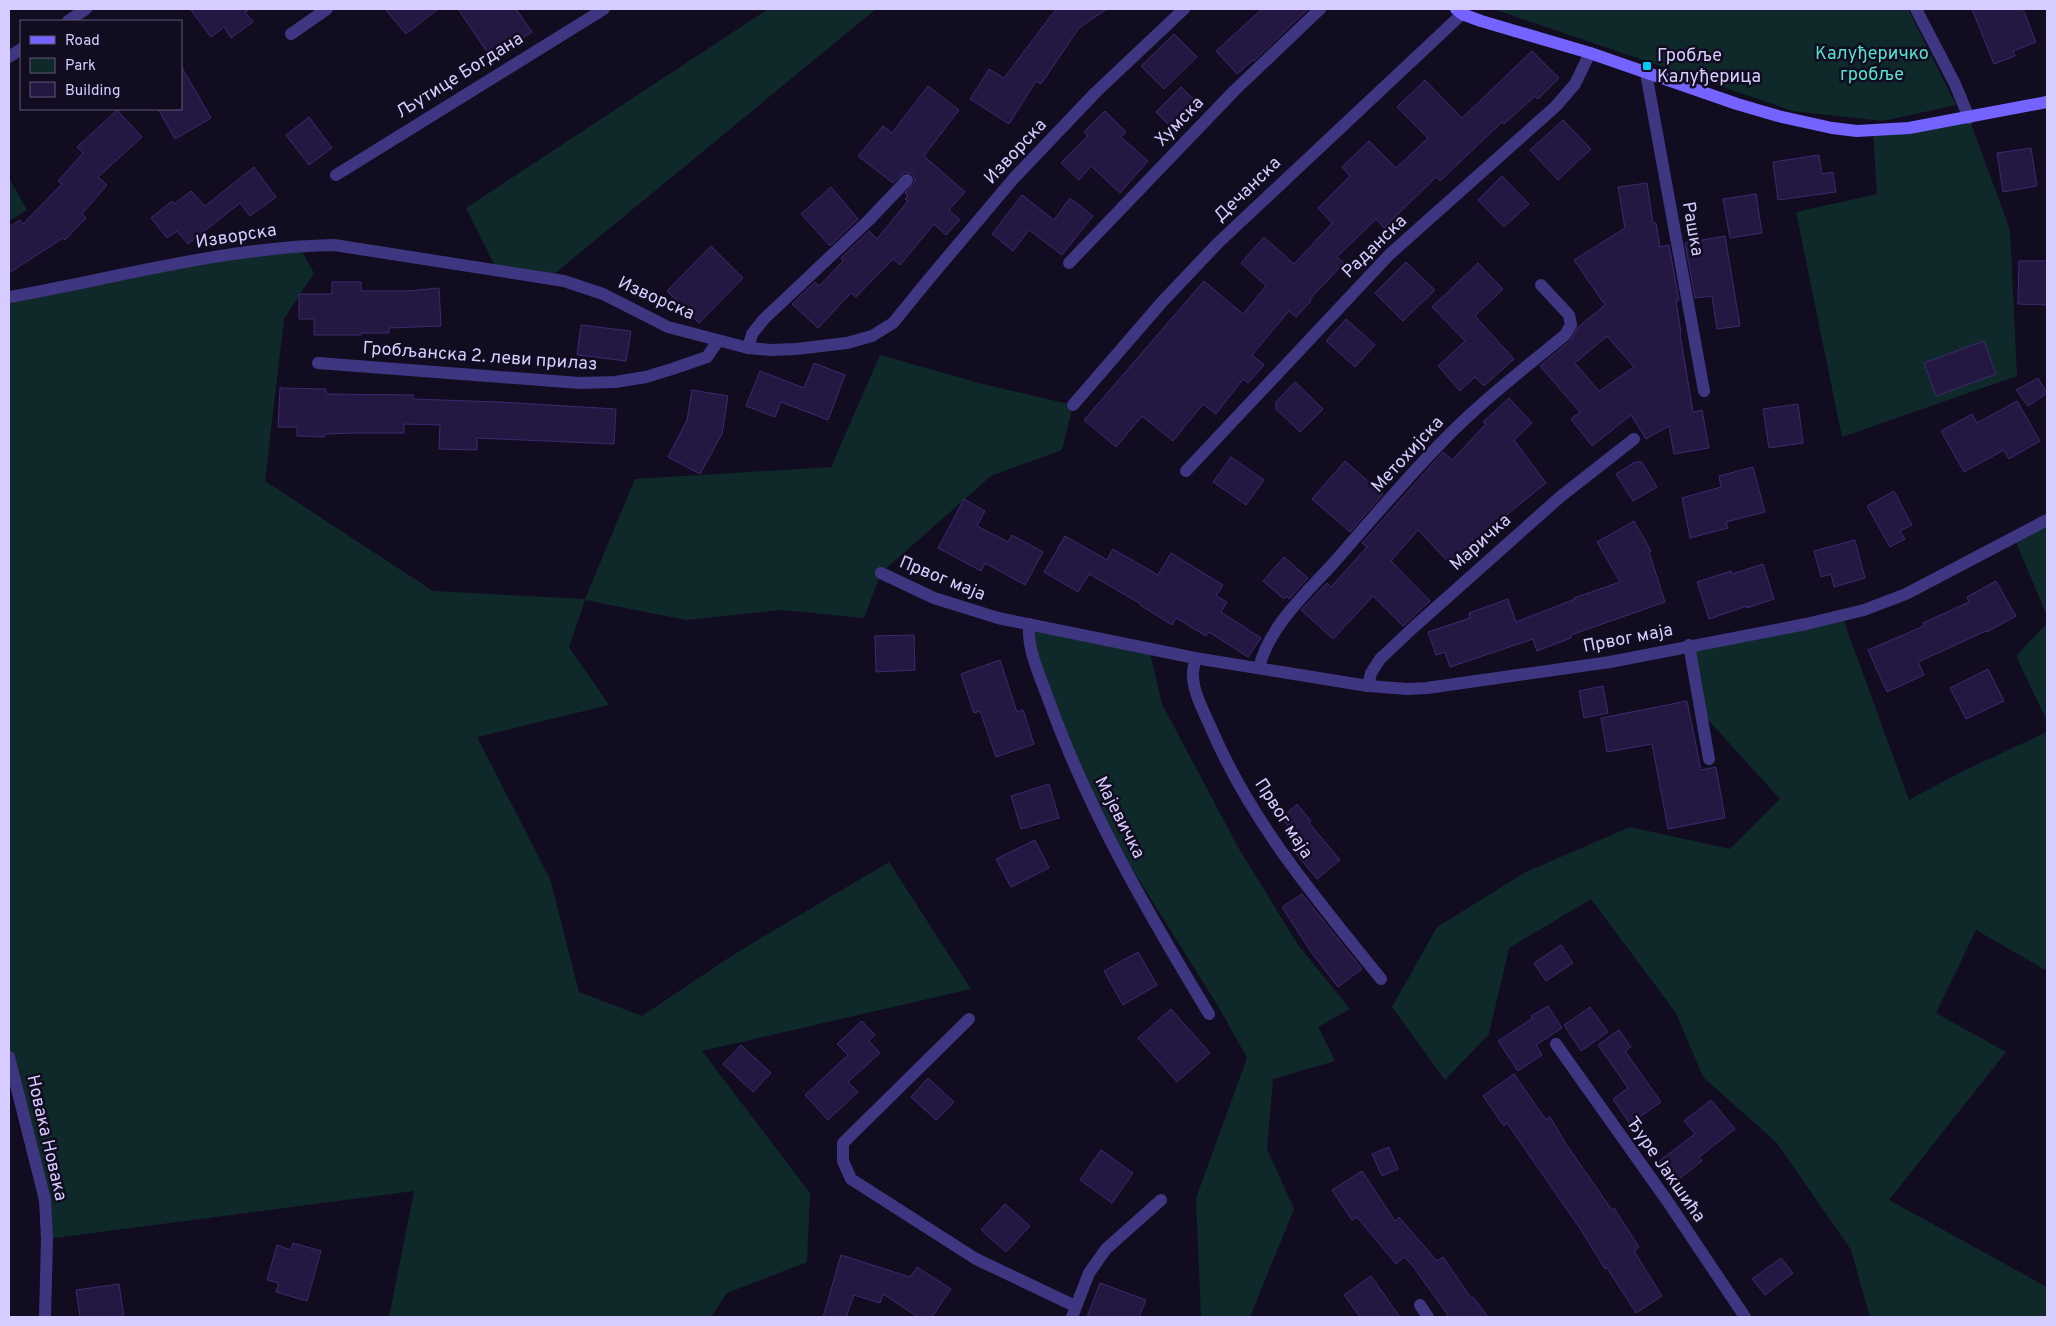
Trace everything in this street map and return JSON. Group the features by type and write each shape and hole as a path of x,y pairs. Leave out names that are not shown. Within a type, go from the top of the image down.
{"street":[{"path":"70,20 86,9"},
{"path":"291,34 328,9"},
{"name":"Љутице Богдана","path":"336,174 604,9"},
{"name":"Изворска","path":"9,297 228,255 299,246 334,245 564,282 602,294 668,326 748,348 771,350 796,349 847,344 872,336 893,323 1014,178 1096,92 1184,9"},
{"name":"Хумска","path":"1069,263 1234,91 1320,9"},
{"path":"1916,9 1956,84 1969,118"},
{"path":"1459,11 1778,116 1832,128 1856,131 1909,128 2047,102"},
{"name":"Дечанска","path":"1073,405 1162,302 1218,243 1459,11"},
{"path":"9,57 20,50"},
{"name":"Раданска","path":"1186,471 1390,254 1556,106 1575,84 1590,54"},
{"name":"Рашка","path":"1646,73 1704,391"},
{"path":"748,348 752,334 764,319 869,220 907,180"},
{"name":"Метохијска","path":"1259,668 1263,652 1272,635 1295,606 1440,444 1504,385 1565,335 1571,325 1569,315 1541,285"},
{"name":"Гробљанска 2. леви прилаз","path":"318,363 580,384 615,382 646,377 706,357 718,341"},
{"name":"Маричка","path":"1368,686 1371,673 1380,659 1414,626 1560,496 1634,439"},
{"name":"Првог маја","path":"881,573 934,598 964,609 1029,624 1196,658 1368,686 1408,689 1428,688 1572,668 1806,624 1864,610 1906,594 2047,520"},
{"name":"Мајевичка","path":"1029,624 1028,637 1045,690 1065,746 1086,795 1149,914 1209,1014"},
{"path":"1690,645 1709,759"},
{"name":"Првог маја","path":"1196,658 1193,677 1198,699 1216,740 1239,784 1269,835 1305,884 1381,979"},
{"path":"969,1019 843,1143 843,1161 851,1179 976,1259 1074,1312 1090,1273 1106,1249 1161,1200"},
{"name":"Ђуре Јакшића","path":"1556,1044 1668,1202 1745,1317"},
{"name":"Новака Новака","path":"9,1057 45,1200 48,1239 45,1317"},
{"path":"1420,1306 1428,1317"}],"green space":[{"path":"768,9 876,9 548,279 497,270 466,208"},
{"name":"Калуђеричко гробље","path":"1493,9 1908,9 1956,105 1883,121 1793,111"},
{"path":"1969,118 2010,230 2017,376 1842,437 1796,212 1877,194 1873,130"},
{"path":"9,178 27,210 9,221"},
{"path":"299,246 314,273 284,319 265,481 433,591 585,599 635,479 831,467 880,355 979,383 1073,405 1062,450 991,476 881,573 864,618 781,610 686,620 585,600 569,647 609,705 477,737 550,879 579,992 642,1016 736,953 889,862 971,989 702,1051 810,1193 807,1262 727,1293 711,1317 389,1317 414,1191 47,1239 9,1062 9,297"},
{"path":"2047,519 2047,616 2014,537"},
{"path":"1842,616 1909,800 1963,771 2047,732 2047,971 1976,930 1936,1013 2006,1052 1889,1200 2047,1287 2047,1317 1870,1317 1851,1250 1777,1143 1703,1077 1676,1013 1591,899 1509,948 1489,1034 1445,1080 1392,1007 1437,927 1526,872 1630,827 1730,849 1780,799 1700,711 1689,645"},
{"path":"2047,623 2047,721 2016,656"},
{"path":"1029,624 1149,649 1162,704 1238,847 1298,945 1350,1009 1318,1027 1335,1061 1273,1079 1267,1149 1294,1209 1250,1317 1201,1317 1196,1198 1247,1058 1221,1011 1086,795 1045,690"}],"building":[{"path":"190,9 250,9 245,12 253,22 231,38 224,27 211,37"},
{"path":"385,9 438,9 406,34"},
{"path":"458,9 516,9 532,32 492,59"},
{"path":"1056,9 1107,9 1079,28 1041,84 1036,81 1009,124 970,99 989,69 1004,78"},
{"path":"1262,9 1308,9 1254,61 1237,74 1216,51"},
{"path":"1972,9 2023,9 2036,42 2013,51 2015,56 1994,64"},
{"path":"1174,34 1197,57 1164,89 1141,66"},
{"path":"1532,51 1559,78 1538,99 1535,96 1504,124 1502,122 1440,181 1436,177 1384,228 1376,219 1337,257 1344,263 1296,317 1289,311 1252,355 1264,365 1248,383 1243,379 1216,414 1203,404 1173,441 1142,416 1116,447 1084,420 1204,281 1243,314 1266,286 1241,263 1264,237 1294,264 1332,223 1318,208 1350,176 1342,167 1369,141 1396,168 1428,138 1397,107 1425,80 1462,118"},
{"path":"182,68 211,118 175,139 159,110 182,110"},
{"path":"928,86 959,110 924,156 965,192 949,210 960,220 946,235 934,224 900,265 893,259 856,297 851,293 818,328 792,304 815,282 819,286 843,261 841,258 869,231 877,239 908,201 905,199 908,196 905,193 915,181 913,174 905,172 893,183 858,156 883,126 892,133"},
{"path":"1181,87 1202,107 1177,133 1156,112"},
{"path":"117,110 142,137 98,177 107,185 82,214 86,218 65,240 63,238 9,273 9,227 20,220 23,224 62,184 58,181 83,153 77,147"},
{"path":"1105,111 1126,132 1121,137 1148,161 1120,193 1091,166 1079,180 1061,163 1088,136 1084,132"},
{"path":"309,117 332,148 309,165 286,135"},
{"path":"1563,120 1591,149 1558,180 1530,150"},
{"path":"2031,148 2037,186 2003,192 1997,153"},
{"path":"1819,155 1822,174 1833,172 1836,192 1778,200 1773,162"},
{"path":"254,167 276,197 250,216 240,203 188,244 177,231 167,238 151,218 172,201 174,204 191,191 205,206"},
{"path":"1502,176 1529,204 1504,227 1478,200"},
{"path":"1647,183 1653,223 1656,223 1660,247 1669,245 1679,300 1676,301 1680,334 1693,412 1702,410 1709,448 1674,454 1669,426 1646,439 1631,415 1592,446 1571,419 1580,412 1540,366 1570,341 1578,327 1605,305 1574,260 1625,228 1618,187","holes":["1607,336 1634,367 1599,391 1575,363"]},
{"path":"831,187 858,219 830,246 801,214"},
{"path":"1756,194 1762,233 1730,238 1723,199"},
{"path":"1022,195 1054,220 1070,198 1093,216 1062,255 1029,230 1013,251 992,234"},
{"path":"1725,236 1740,326 1717,329 1712,296 1695,298 1685,243"},
{"path":"711,246 743,278 699,323 667,291"},
{"path":"2019,261 2047,261 2047,305 2018,304"},
{"path":"1406,262 1435,290 1403,321 1375,293"},
{"path":"1478,263 1503,289 1475,316 1514,359 1484,386 1475,377 1460,391 1438,366 1465,341 1432,307"},
{"path":"332,282 361,282 361,291 408,291 439,288 441,326 389,328 389,333 361,333 361,335 314,335 314,319 299,319 299,294 332,294"},
{"path":"1346,319 1375,345 1355,367 1326,341"},
{"path":"581,325 631,331 626,361 577,355"},
{"path":"1984,341 1996,374 1936,396 1924,363"},
{"path":"814,363 845,375 828,420 781,402 775,417 746,406 760,371 804,388"},
{"path":"2038,378 2047,393 2028,406 2016,390"},
{"path":"1295,382 1323,409 1300,432 1276,409 1276,402"},
{"path":"280,388 326,389 326,394 413,395 413,399 616,409 614,444 477,438 477,450 439,449 440,425 404,424 404,433 325,434 324,437 297,436 297,427 278,427"},
{"path":"692,390 728,396 722,434 700,474 668,457 687,420"},
{"path":"1509,398 1532,423 1514,440 1546,483 1510,512 1453,567 1418,530 1391,561 1430,601 1403,626 1373,596 1333,639 1301,610 1327,583 1331,587 1367,547 1362,543 1443,452 1452,460 1486,424 1483,422"},
{"path":"2017,401 2040,441 2009,459 2004,450 1964,472 1941,431 1972,414 1977,423"},
{"path":"1798,404 1803,443 1769,448 1763,409"},
{"path":"1231,457 1264,480 1246,505 1213,482"},
{"path":"1345,461 1383,494 1350,532 1312,499"},
{"path":"1635,462 1642,462 1657,487 1633,501 1616,474"},
{"path":"1753,467 1765,512 1726,522 1728,528 1690,538 1682,498 1721,487 1719,476"},
{"path":"1894,491 1912,525 1900,531 1905,539 1890,547 1867,506"},
{"path":"964,499 985,511 977,526 1008,542 1012,535 1043,552 1025,585 985,563 981,571 938,548"},
{"path":"1634,521 1651,551 1649,552 1665,602 1571,635 1571,638 1537,651 1533,639 1450,667 1445,652 1436,655 1428,632 1470,618 1469,613 1508,599 1516,622 1574,598 1620,582 1597,542"},
{"path":"1065,536 1107,560 1113,549 1158,575 1171,553 1223,585 1216,596 1227,602 1221,612 1261,638 1248,657 1209,632 1206,636 1176,618 1172,625 1141,604 1089,574 1078,592 1044,572"},
{"path":"1855,540 1865,578 1834,587 1831,574 1821,577 1814,551"},
{"path":"1284,557 1308,578 1289,599 1286,596 1284,599 1263,581"},
{"path":"1763,564 1774,599 1709,619 1697,582 1731,571 1732,574"},
{"path":"1996,581 2016,616 1987,632 1918,662 1924,675 1887,692 1868,650 1924,626 1923,623 1969,602 1967,597"},
{"path":"914,635 915,670 876,672 875,636"},
{"path":"1000,660 1017,712 1023,710 1034,744 996,757 980,711 974,713 961,674"},
{"path":"1988,669 2004,701 1966,719 1950,688"},
{"path":"1603,686 1608,713 1584,718 1579,691"},
{"path":"1687,701 1701,770 1716,767 1725,818 1668,829 1652,744 1607,752 1601,718"},
{"path":"1049,784 1059,818 1021,829 1011,796"},
{"path":"1297,804 1311,821 1309,823 1340,860 1317,879 1292,849 1302,841 1281,818"},
{"path":"1035,840 1049,868 1011,887 996,859"},
{"path":"1302,894 1362,969 1338,987 1311,952 1282,907"},
{"path":"1561,945 1573,963 1546,981 1534,963"},
{"path":"1138,952 1157,985 1123,1005 1104,971"},
{"path":"1548,1006 1562,1028 1536,1045 1542,1055 1518,1071 1498,1041 1533,1018 1531,1016"},
{"path":"1590,1007 1608,1032 1581,1051 1564,1025"},
{"path":"1171,1009 1210,1053 1177,1082 1138,1038"},
{"path":"862,1021 875,1035 869,1041 880,1053 848,1082 858,1092 828,1120 805,1095 848,1055 837,1044"},
{"path":"1619,1030 1631,1047 1625,1051 1661,1102 1630,1124 1613,1099 1628,1088 1598,1045"},
{"path":"741,1045 771,1073 753,1092 723,1064"},
{"path":"1514,1074 1546,1120 1550,1117 1566,1144 1612,1210 1614,1208 1639,1247 1634,1251 1662,1296 1636,1313 1507,1123 1504,1126 1483,1096"},
{"path":"928,1078 954,1102 936,1120 911,1097"},
{"path":"1711,1100 1735,1129 1699,1157 1702,1161 1674,1183 1658,1162 1695,1134 1684,1121"},
{"path":"1389,1147 1398,1169 1382,1176 1372,1154"},
{"path":"1101,1150 1133,1173 1112,1203 1080,1180"},
{"path":"1362,1171 1395,1221 1399,1217 1437,1261 1443,1257 1471,1298 1473,1297 1488,1317 1445,1317 1448,1315 1412,1265 1404,1257 1396,1264 1357,1217 1352,1220 1332,1190"},
{"path":"1005,1204 1030,1226 1006,1252 981,1230"},
{"path":"293,1243 321,1251 307,1301 276,1292 279,1283 267,1280 277,1245 291,1250"},
{"path":"841,1255 910,1277 917,1267 951,1289 932,1317 918,1317 883,1294 880,1303 854,1295 846,1317 823,1317"},
{"path":"1781,1258 1793,1273 1765,1295 1752,1279"},
{"path":"1371,1276 1400,1317 1360,1317 1344,1295"},
{"path":"1100,1283 1146,1300 1139,1317 1087,1317"},
{"path":"119,1284 124,1317 80,1317 76,1290"}],"place":[{"name":"Гробље Калуђерица","path":"1647,66"}]}
